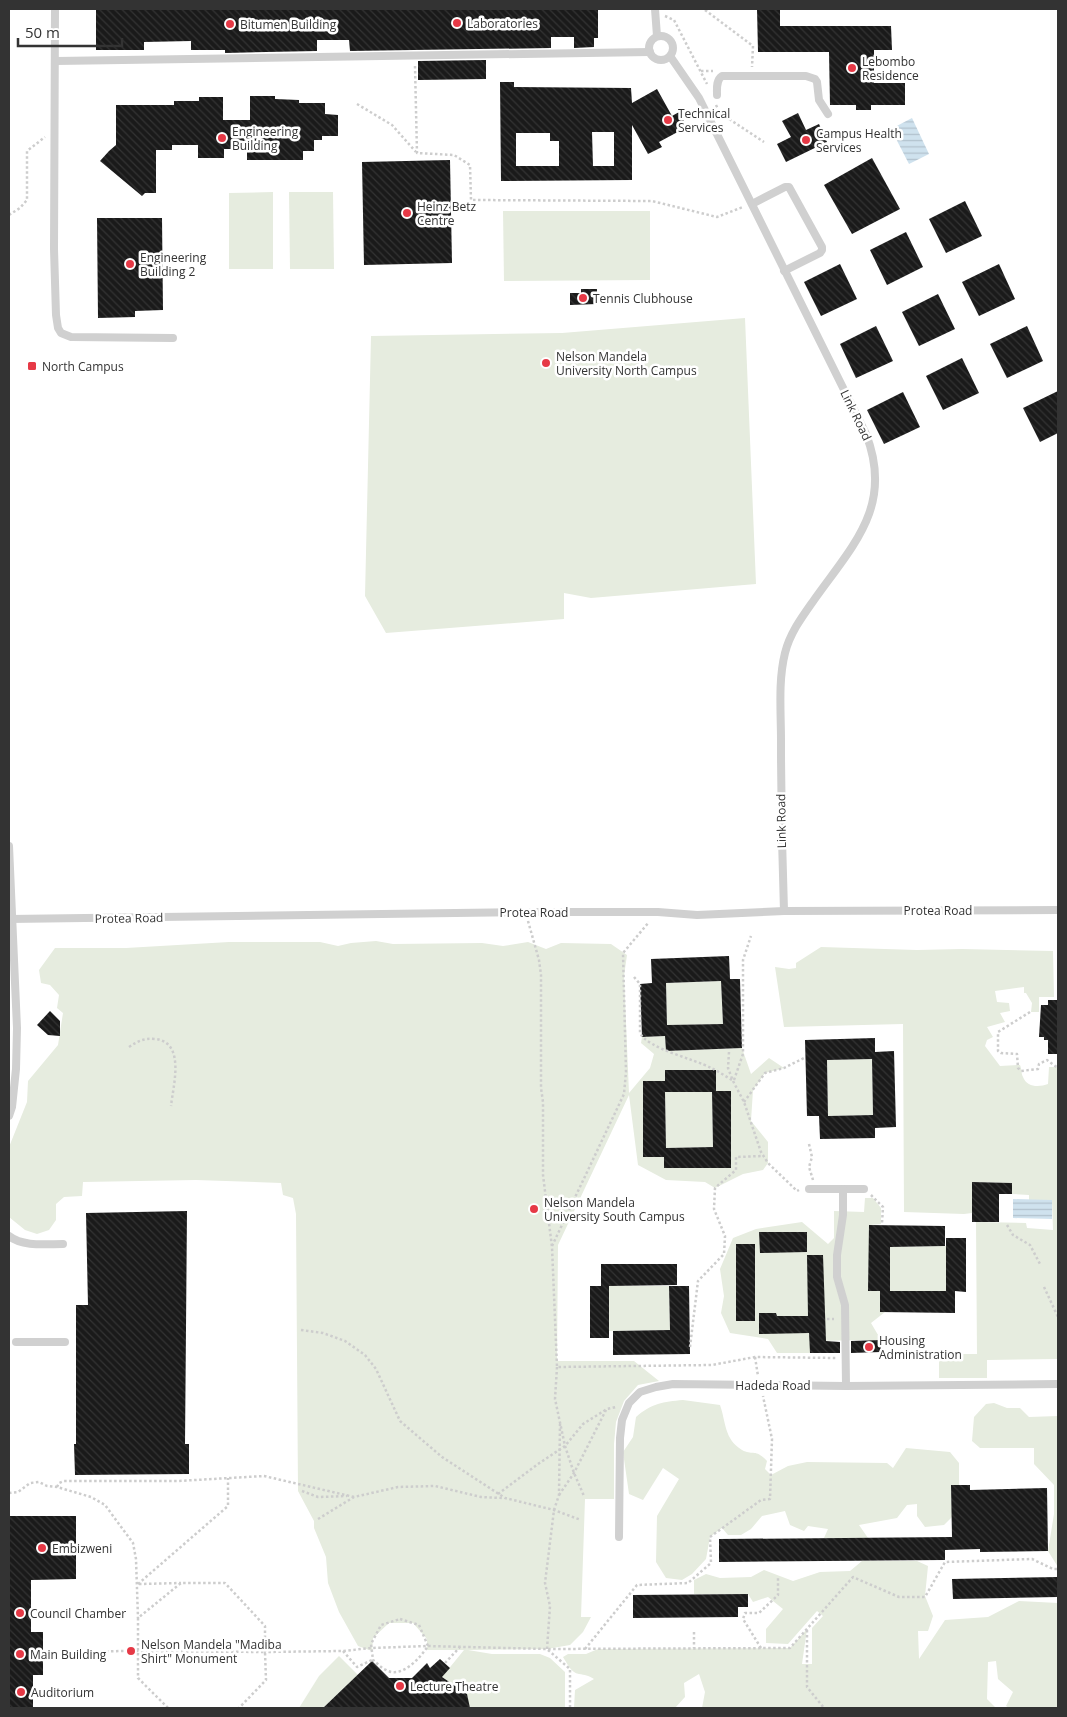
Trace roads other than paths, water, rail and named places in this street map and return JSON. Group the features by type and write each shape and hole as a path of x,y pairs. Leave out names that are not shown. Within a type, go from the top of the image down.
{"lane":[{"path":"55,9 54,249 58,328 62,333 71,337 173,338"},
{"path":"655,10 657,36"},
{"path":"665,36 671,41 673,49 670,56 663,60 652,56 650,52 649,44 653,38 665,36"},
{"path":"56,61 650,52"},
{"name":"Link Road","path":"670,56 699,98 866,434 874,459 875,499 866,525 796,624 785,653 781,684 781,845 784,911"},
{"path":"717,95 718,79 722,76 806,76 815,79 817,82 819,100 828,114"},
{"path":"752,204 785,187 789,187 822,247 820,253 784,272"},
{"path":"9,846 10,919 18,1028 16,1069 12,1107 9,1116"},
{"name":"Protea Road","path":"10,919 526,912 658,912 697,915 784,911 1058,910"},
{"path":"812,1188 864,1189"},
{"path":"843,1189 843,1215 837,1255 837,1277 845,1305 846,1386"},
{"path":"9,1236 15,1241 63,1244"},
{"path":"16,1342 64,1342"},
{"name":"Hadeda Road","path":"619,1537 620,1438 622,1420 629,1403 640,1392 673,1384 846,1386 1058,1384"}],"water":[{"path":"912,118 929,154 909,164 891,129"},
{"path":"1013,1199 1052,1200 1052,1219 1013,1218"}],"place":[{"name":"Laboratories","path":"457,23"},
{"name":"Bitumen Building","path":"230,24"},
{"name":"Lebombo Residence","path":"852,68"},
{"name":"Technical Services","path":"668,120"},
{"name":"Engineering Building","path":"222,138"},
{"name":"Campus Health Services","path":"806,140"},
{"name":"Heinz Betz Centre","path":"407,213"},
{"name":"Engineering Building 2","path":"130,264"},
{"name":"Tennis Clubhouse","path":"583,298"},
{"name":"Nelson Mandela University North Campus","path":"546,363"},
{"name":"North Campus","path":"32,366"},
{"name":"Nelson Mandela University South Campus","path":"534,1209"},
{"name":"Housing Administration","path":"869,1347"},
{"name":"Embizweni","path":"42,1548"},
{"name":"Council Chamber","path":"20,1613"},
{"name":"Nelson Mandela \"Madiba Shirt\" Monument","path":"131,1651"},
{"name":"Main Building","path":"20,1654"},
{"name":"Lecture Theatre","path":"400,1686"},
{"name":"Auditorium","path":"21,1692"}]}
